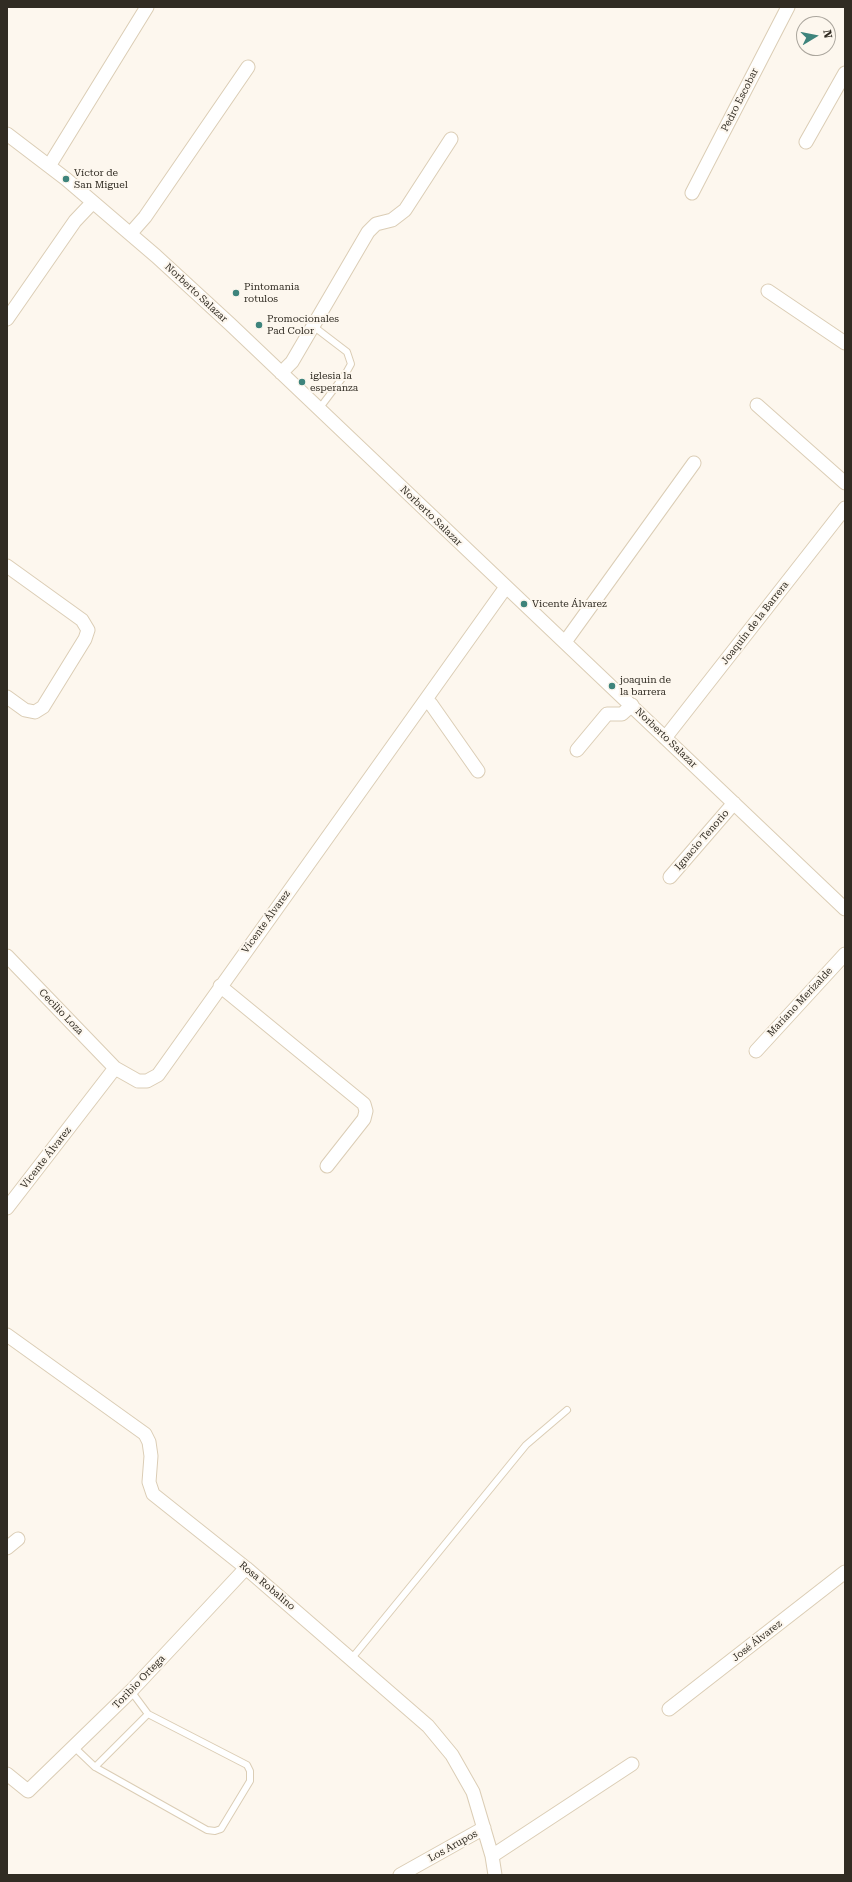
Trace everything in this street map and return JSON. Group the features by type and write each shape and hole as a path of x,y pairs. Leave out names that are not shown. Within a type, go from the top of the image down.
{"street":[{"path":"49,166 147,7"},
{"name":"Pedro Escobar","path":"692,193 788,7"},
{"path":"130,234 144,217 248,67"},
{"path":"806,142 845,73"},
{"name":"Norberto Salazar","path":"7,134 49,166 130,234 282,374 845,908"},
{"path":"282,374 292,362 368,232 376,224 392,220 406,210 451,139"},
{"path":"7,320 75,221 92,202"},
{"path":"768,291 845,343"},
{"path":"757,405 845,483"},
{"path":"566,642 694,464"},
{"name":"Joaquín de la Barrera","path":"665,738 845,508"},
{"path":"7,566 82,620 88,630 85,639 43,706 35,712 25,710 7,697"},
{"name":"Vicente Álvarez","path":"7,1208 115,1068 138,1081 147,1081 158,1075 506,587"},
{"path":"426,699 478,771"},
{"path":"577,750 607,714 622,714 632,705"},
{"name":"Ignacio Tenorio","path":"670,877 734,804"},
{"name":"Mariano Merizalde","path":"756,1051 845,954"},
{"name":"Cecilio Loza","path":"7,956 115,1068"},
{"path":"220,986 364,1104 366,1111 364,1119 327,1166"},
{"name":"Rosa Robalino","path":"7,1335 145,1434 149,1442 151,1456 149,1482 153,1494 246,1568 352,1658 428,1726 452,1755 473,1792 492,1856 495,1875"},
{"path":"7,1548 18,1539"},
{"name":"Toribio Ortega","path":"7,1774 28,1791 131,1692 246,1568"},
{"name":"José Álvarez","path":"669,1710 845,1572"},
{"path":"492,1856 632,1764"},
{"name":"Los Arupos","path":"400,1875 484,1828"}],"lane":[{"path":"313,326 347,352 351,364 319,409"},
{"path":"352,1658 526,1445 567,1410"},
{"path":"74,1747 95,1767 207,1830 215,1831 221,1829 250,1781 250,1771 247,1765 148,1714 131,1692"},
{"path":"95,1767 148,1714"}],"place":[{"name":"Víctor de San Miguel","path":"66,179"},
{"name":"Pintomania rotulos","path":"236,293"},
{"name":"Promocionales Pad Color","path":"259,325"},
{"name":"iglesia la esperanza","path":"302,382"},
{"name":"Vicente Álvarez","path":"524,604"},
{"name":"joaquin de la barrera","path":"612,686"}]}
